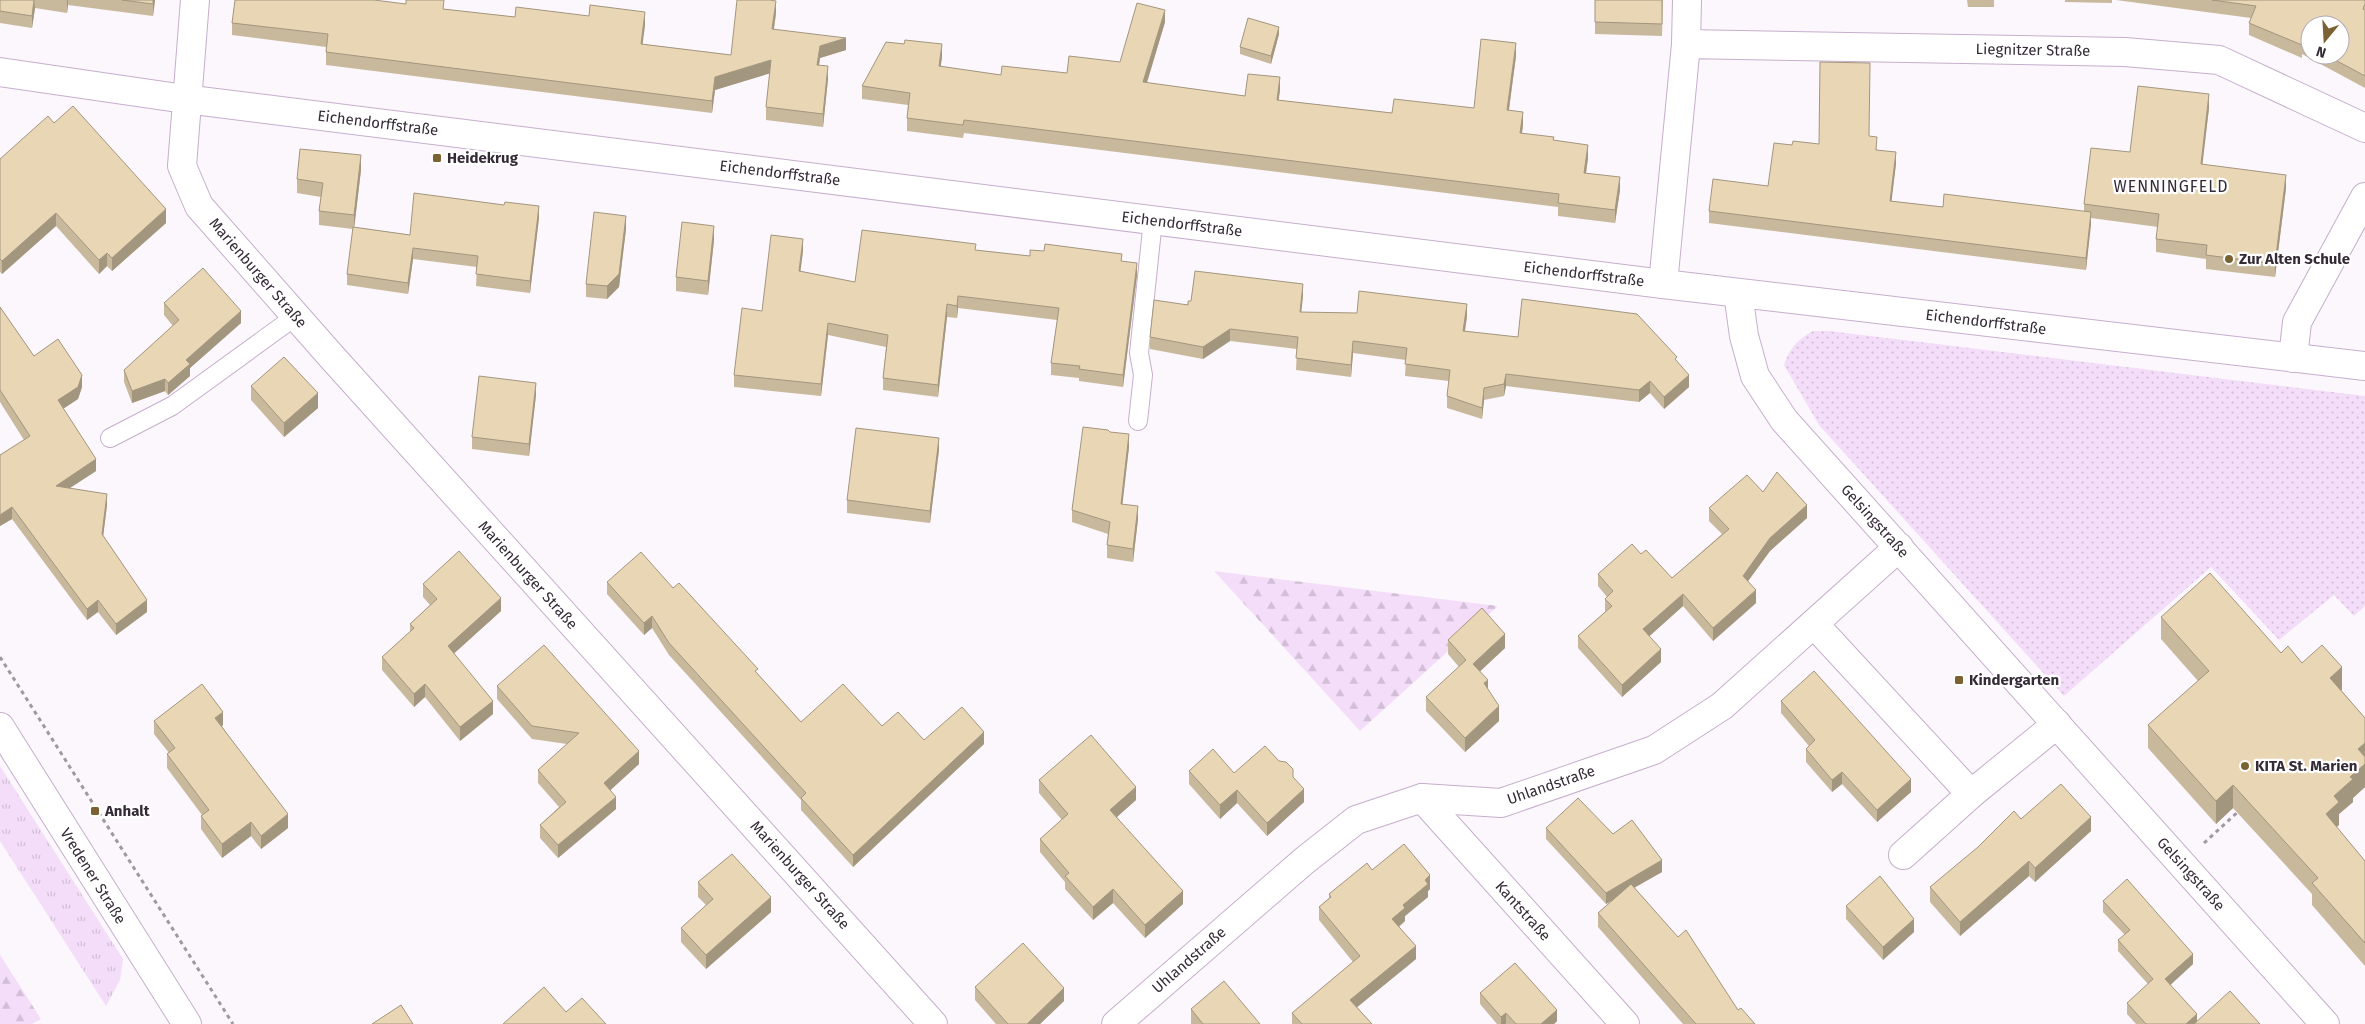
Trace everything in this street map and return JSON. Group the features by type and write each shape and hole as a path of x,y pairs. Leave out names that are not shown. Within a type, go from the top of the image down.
{"street":[{"name":"Marienburger Straße","path":"195,0 185,99 182,166 200,206 296,316 933,1024"},
{"path":"1663,284 1686,44 1687,0"},
{"name":"Liegnitzer Straße","path":"1686,44 2125,52 2219,60 2365,128"},
{"name":"Eichendorffstraße","path":"0,72 185,99 1663,284 2365,366"},
{"path":"2293,358 2297,322 2365,197"},
{"name":"Gelsingstraße","path":"1738,293 1744,336 1755,376 1784,420 2325,1024"},
{"name":"Uhlandstraße","path":"1116,1024 1304,862 1356,820 1422,798 1501,803 1654,750 1722,706 1899,547"},
{"path":"1814,624 1971,794"},
{"path":"1903,855 1971,794 2057,724"},
{"name":"Vredener Straße","path":"0,727 187,1024"},
{"name":"Kantstraße","path":"1422,798 1625,1024"}],"lane":[{"path":"1138,421 1143,375 1139,353 1153,220"},
{"path":"110,438 172,406 296,316"}],"path":[{"path":"0,657 233,1024"},
{"path":"2181,863 2244,807"}],"green space":[{"path":"1813,331 1829,331 2365,396 2365,606 2354,616 2334,595 2279,640 2211,567 2064,696 1819,425 1784,365 1795,345"},
{"path":"1214,571 1498,606 1360,731"},
{"path":"0,766 123,959 120,980 106,1006 0,841"},
{"path":"0,955 41,1019 32,1024 0,1024"}],"building":[{"path":"0,0 34,0 32,16 0,11"},
{"path":"122,0 153,0 153,4"},
{"path":"235,0 374,0 406,4 406,0 444,0 443,9 515,17 516,7 589,16 590,5 645,12 641,44 731,55 737,0 770,0 776,1 772,29 846,38 820,46 817,65 828,66 823,114 766,107 771,60 715,77 712,101 326,52 328,34 232,23"},
{"path":"1595,0 1662,0 1662,24 1595,22"},
{"path":"2212,0 2365,0 2363,9 2365,10 2365,76 2345,65 2350,65 2350,15 2300,15 2300,44 2249,23 2256,6"},
{"path":"1137,3 1165,10 1143,82 1245,96 1248,74 1280,77 1277,100 1392,113 1394,99 1474,108 1481,39 1516,43 1507,110 1523,112 1520,133 1554,137 1553,140 1588,145 1584,173 1620,177 1615,210 1558,203 1559,194 964,120 963,125 907,118 910,93 862,86 886,42 904,44 905,40 942,44 939,66 1001,75 1002,66 1067,73 1069,56 1120,62"},
{"path":"1248,18 1279,27 1271,56 1240,47"},
{"path":"1820,62 1870,63 1869,136 1877,137 1876,150 1896,152 1890,201 1943,207 1944,194 2091,212 2086,258 1709,211 1713,179 1768,186 1774,143 1792,145 1793,141 1819,144"},
{"path":"2138,86 2209,94 2201,164 2286,175 2275,264 2206,255 2207,245 2156,239 2159,214 2084,204 2091,148 2130,152"},
{"path":"73,106 166,209 112,258 107,253 99,260 56,213 2,261 0,259 0,159 48,116 54,123"},
{"path":"300,149 361,155 354,215 319,211 323,183 297,179"},
{"path":"414,193 504,205 505,202 539,206 530,281 476,274 478,256 413,248 408,283 347,274 353,227 410,235"},
{"path":"594,212 626,216 619,274 607,286 586,284"},
{"path":"682,222 714,226 708,281 676,277"},
{"path":"862,230 976,244 975,250 1030,256 1030,250 1044,251 1045,244 1122,254 1121,261 1137,263 1123,375 1079,369 1080,366 1051,363 1059,308 958,296 957,306 947,304 938,385 883,378 888,335 828,323 821,384 734,375 742,308 762,311 771,235 803,239 799,271 855,282"},
{"path":"203,268 241,311 186,360 190,364 168,383 165,379 132,391 124,370 179,320 164,303"},
{"path":"1195,271 1303,284 1300,312 1357,313 1359,291 1467,304 1463,331 1518,337 1522,299 1637,314 1677,357 1675,359 1689,375 1664,397 1650,381 1639,390 1506,374 1504,384 1484,388 1482,408 1447,396 1450,370 1405,364 1407,348 1353,341 1351,365 1296,358 1298,337 1230,329 1203,347 1150,337 1154,300 1188,305 1188,301 1191,301"},
{"path":"0,307 34,356 58,339 82,375 78,387 58,400 96,459 56,486 107,494 102,534 147,600 116,624 98,600 87,609 12,507 0,515 0,455 30,436 0,390"},
{"path":"284,357 318,393 284,423 251,386"},
{"path":"479,376 536,383 529,444 472,437"},
{"path":"1083,427 1129,434 1121,504 1138,506 1133,549 1107,545 1110,522 1072,510"},
{"path":"856,428 939,438 930,511 847,500"},
{"path":"1777,472 1807,505 1770,538 1743,576 1756,590 1713,628 1683,594 1643,629 1661,649 1622,685 1578,636 1612,606 1605,599 1613,591 1598,574 1632,544 1641,554 1646,550 1672,578 1729,529 1709,508 1747,475 1763,492"},
{"path":"459,551 501,598 448,646 493,701 460,727 425,684 414,694 382,657 414,628 410,624 437,599 423,584"},
{"path":"641,552 673,588 679,583 758,669 755,671 801,722 843,684 882,726 898,712 924,740 962,707 984,732 853,855 801,798 806,793 669,643 652,616 644,623 607,582"},
{"path":"2210,573 2281,653 2288,646 2302,663 2322,645 2342,667 2330,678 2365,718 2365,743 2358,749 2365,757 2365,764 2350,777 2353,779 2334,796 2339,802 2326,814 2365,861 2365,943 2312,883 2318,878 2233,785 2216,801 2148,725 2209,671 2161,617"},
{"path":"1482,608 1505,634 1473,664 1488,680 1484,683 1499,706 1465,738 1426,697 1466,660 1448,640"},
{"path":"544,645 639,751 604,783 616,797 558,845 540,825 566,802 538,770 579,733 532,726 497,686"},
{"path":"1814,671 1911,779 1877,810 1842,772 1832,780 1806,749 1815,740 1781,701"},
{"path":"202,684 223,712 215,718 288,814 261,836 251,822 222,844 201,816 209,810 167,754 175,748 154,721"},
{"path":"1091,735 1136,787 1110,810 1183,891 1145,925 1113,889 1093,907 1065,876 1069,873 1040,839 1068,814 1039,780"},
{"path":"1265,746 1279,761 1286,762 1293,769 1293,777 1304,789 1267,823 1237,790 1220,805 1189,771 1213,749 1234,773"},
{"path":"2061,784 2091,817 2035,868 2029,861 1960,922 1930,887 1978,847 2014,811 2021,819"},
{"path":"1578,798 1613,834 1632,820 1662,860 1606,893 1546,828"},
{"path":"1404,844 1430,875 1425,880 1428,884 1403,905 1405,908 1392,919 1416,946 1350,1000 1372,1024 1302,1024 1292,1013 1360,956 1319,907 1331,897 1329,894 1367,863 1372,870"},
{"path":"732,854 771,897 706,955 681,928 713,899 698,882"},
{"path":"1880,876 1914,919 1883,947 1846,906"},
{"path":"2127,879 2193,954 2165,979 2197,1014 2186,1024 2146,1024 2127,1003 2153,979 2118,940 2130,930 2103,901"},
{"path":"1631,884 1678,937 1686,930 1738,1010 1741,1008 1755,1024 1696,1024 1598,913"},
{"path":"1023,943 1064,988 1027,1024 1008,1024 975,987"},
{"path":"1515,963 1557,1010 1541,1024 1516,1024 1506,1013 1501,1017 1480,993"},
{"path":"1224,981 1260,1024 1203,1024 1191,1009"},
{"path":"544,987 566,1012 582,998 606,1024 503,1024"},
{"path":"2230,991 2260,1024 2194,1024"},
{"path":"401,1005 413,1024 372,1024"}],"place":[{"name":"Heidekrug","path":"437,158"},
{"name":"Zur Alten Schule","path":"2229,259"},
{"name":"Kindergarten","path":"1959,680"},
{"name":"KITA St. Marien","path":"2245,766"},
{"name":"Anhalt","path":"95,811"}],"district":[{"name":"WENNINGFELD","path":"2171,186"}]}
